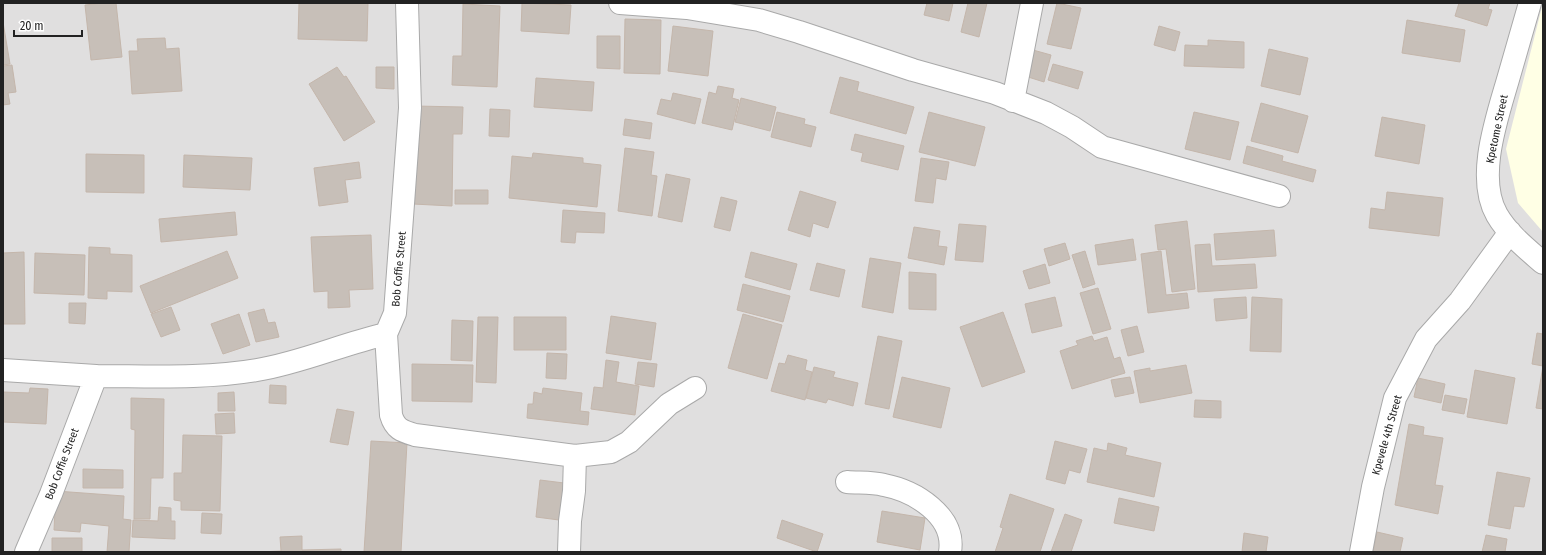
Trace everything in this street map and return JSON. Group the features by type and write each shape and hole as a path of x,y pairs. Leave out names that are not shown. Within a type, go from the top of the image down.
{"street":[{"name":"Bob Coffie Street","path":"386,334 395,313 409,131 410,108 407,3"},
{"path":"620,3 687,8 759,20 913,70 995,93 1046,113 1072,126 1102,146 1278,196"},
{"path":"1013,101 1032,3"},
{"name":"Kpetome Street","path":"1530,3 1498,114 1490,153 1488,177 1491,197 1497,215 1510,232 1543,263"},
{"name":"Kpevele 4th Street","path":"1361,552 1372,487 1395,398 1426,339 1460,301 1510,232"},
{"path":"3,370 96,376 183,377 218,375 258,370 316,356 386,334 391,416 396,427 402,431 453,441 575,456 611,452 621,448 669,404 696,388"},
{"name":"Bob Coffie Street","path":"26,552 52,494 96,376"},
{"path":"569,552 575,456"},
{"path":"847,482 884,485 903,490 926,503 941,518 948,529 951,546 950,552"}],"shaded area":[{"path":"3,3 1543,3 1543,552 3,552"},
{"path":"1543,3 1543,232 1518,203 1506,149"}],"building":[{"path":"116,3 122,57 91,60 85,5"},
{"path":"299,3 368,3 367,41 298,39"},
{"path":"522,3 571,5 569,34 521,31"},
{"path":"927,3 953,3 949,21 924,15"},
{"path":"968,3 987,3 979,37 961,32"},
{"path":"1057,3 1081,8 1071,49 1047,44"},
{"path":"1459,3 1490,3 1488,9 1492,10 1487,26 1455,16"},
{"path":"463,4 500,6 497,87 452,85 453,56 462,56"},
{"path":"625,19 661,20 660,74 624,73"},
{"path":"1407,20 1465,30 1460,62 1402,53"},
{"path":"3,22 10,64 3,65"},
{"path":"673,26 713,31 708,76 668,71"},
{"path":"1159,26 1180,32 1175,51 1154,45"},
{"path":"597,36 620,36 620,69 597,68"},
{"path":"165,38 166,49 179,48 182,91 132,94 129,51 138,51 137,39"},
{"path":"1208,40 1244,42 1244,68 1184,66 1185,45 1208,46"},
{"path":"1269,49 1308,58 1300,95 1261,86"},
{"path":"1033,50 1051,55 1044,82 1025,76"},
{"path":"1053,64 1083,72 1078,89 1048,80"},
{"path":"12,65 16,92 8,93 10,104 3,105 3,66"},
{"path":"337,67 344,77 346,76 375,122 344,141 309,84"},
{"path":"376,67 394,67 394,89 376,88"},
{"path":"840,77 859,82 857,91 914,107 906,134 830,113"},
{"path":"536,78 594,82 592,111 534,107"},
{"path":"718,86 734,89 732,98 739,100 732,130 702,123 709,92 716,94"},
{"path":"673,93 701,99 695,124 657,114 661,99 671,101"},
{"path":"741,98 776,107 770,131 735,122"},
{"path":"1261,103 1308,116 1298,153 1251,141"},
{"path":"415,106 463,107 462,134 453,134 452,206 413,204"},
{"path":"490,109 510,110 509,137 489,136"},
{"path":"777,112 805,119 804,124 816,127 811,147 771,137"},
{"path":"929,112 985,127 975,166 919,152"},
{"path":"1194,112 1239,122 1230,160 1185,149"},
{"path":"1382,117 1425,125 1419,164 1375,156"},
{"path":"625,119 652,123 650,139 623,135"},
{"path":"855,134 904,146 898,170 861,161 863,153 851,150"},
{"path":"1247,146 1283,156 1282,161 1316,170 1313,182 1243,163"},
{"path":"625,148 654,152 651,175 657,176 652,216 618,211"},
{"path":"533,153 583,158 583,163 601,165 597,207 509,198 512,156 532,158"},
{"path":"86,154 144,155 144,193 86,192"},
{"path":"184,155 252,158 250,190 183,187"},
{"path":"921,158 949,162 946,180 936,178 933,203 915,201"},
{"path":"359,162 361,178 345,180 348,202 319,206 314,168"},
{"path":"666,174 690,179 682,222 658,217"},
{"path":"455,190 488,190 488,204 455,204"},
{"path":"800,191 836,202 828,228 813,223 810,237 788,230"},
{"path":"1387,192 1443,198 1439,236 1369,228 1371,208 1385,210"},
{"path":"721,197 737,201 730,231 714,227"},
{"path":"563,210 605,213 604,233 576,232 575,243 561,242"},
{"path":"235,212 237,235 161,242 159,219"},
{"path":"1187,221 1195,289 1172,292 1166,249 1158,250 1155,225"},
{"path":"959,224 986,226 983,262 955,260"},
{"path":"914,227 940,231 938,246 947,247 944,265 908,258"},
{"path":"1274,230 1276,256 1216,260 1214,234"},
{"path":"371,235 373,289 349,290 350,307 328,308 328,291 314,292 311,237"},
{"path":"1133,239 1136,260 1098,265 1095,245"},
{"path":"1065,243 1070,259 1049,266 1044,249"},
{"path":"1210,244 1212,266 1255,264 1257,288 1198,292 1195,245"},
{"path":"89,247 110,248 110,254 132,255 132,292 107,291 107,299 88,298"},
{"path":"227,251 238,278 151,313 140,286"},
{"path":"1085,251 1095,284 1083,288 1072,255"},
{"path":"1161,251 1166,295 1187,293 1189,308 1148,313 1141,254"},
{"path":"24,252 25,324 3,324 3,253"},
{"path":"751,252 797,264 790,290 745,277"},
{"path":"35,253 85,255 84,295 34,293"},
{"path":"870,258 901,263 893,313 862,307"},
{"path":"817,263 845,270 839,297 810,290"},
{"path":"1045,264 1050,283 1029,289 1023,271"},
{"path":"909,272 936,274 936,310 909,309"},
{"path":"743,284 790,296 783,322 737,310"},
{"path":"1098,288 1111,329 1093,334 1080,293"},
{"path":"1055,297 1062,326 1032,333 1025,304"},
{"path":"1246,297 1247,318 1216,321 1214,299"},
{"path":"1252,297 1282,299 1281,352 1250,351"},
{"path":"69,303 86,303 85,324 69,323"},
{"path":"171,307 180,330 161,337 151,314"},
{"path":"264,309 268,323 275,322 279,337 256,342 248,313"},
{"path":"1003,312 1025,372 982,387 960,327"},
{"path":"239,314 250,345 223,354 211,324"},
{"path":"743,314 782,325 767,379 728,368"},
{"path":"611,316 656,323 651,360 606,353"},
{"path":"478,317 498,317 496,383 476,382"},
{"path":"514,317 566,317 566,350 514,350"},
{"path":"452,320 473,321 472,361 451,360"},
{"path":"1137,326 1144,352 1128,356 1121,330"},
{"path":"1537,333 1543,334 1543,366 1532,364"},
{"path":"878,336 902,341 889,409 865,404"},
{"path":"1092,336 1094,341 1107,337 1114,359 1120,357 1125,373 1072,389 1060,351 1078,345 1076,341"},
{"path":"547,353 567,354 566,379 546,378"},
{"path":"788,355 807,360 805,370 812,372 805,400 771,391 779,363 785,364"},
{"path":"606,360 619,362 616,382 639,386 635,415 591,409 594,387 603,388"},
{"path":"638,362 657,364 654,387 635,384"},
{"path":"412,364 473,365 472,402 412,401"},
{"path":"1186,365 1192,393 1140,403 1134,371 1150,368 1150,371"},
{"path":"1543,366 1543,409 1536,408"},
{"path":"814,367 835,372 833,377 858,383 853,406 828,399 826,403 806,398"},
{"path":"1475,370 1515,378 1507,424 1467,417"},
{"path":"902,377 950,388 941,428 893,417"},
{"path":"1130,377 1134,393 1115,397 1111,380"},
{"path":"1418,378 1445,384 1441,403 1414,397"},
{"path":"270,385 286,386 286,404 269,403"},
{"path":"30,388 48,389 46,424 3,422 3,392 29,393"},
{"path":"543,388 582,393 580,411 589,412 588,425 527,418 528,404 533,404 534,392 542,394"},
{"path":"234,392 235,411 218,411 218,393"},
{"path":"1445,395 1467,399 1464,414 1442,410"},
{"path":"131,398 164,399 163,478 151,478 150,519 134,519 135,430 131,429"},
{"path":"1195,400 1221,401 1221,418 1194,417"},
{"path":"337,409 354,412 348,445 330,442"},
{"path":"234,413 235,433 216,434 215,414"},
{"path":"1409,424 1424,427 1423,435 1443,438 1435,485 1443,486 1438,514 1395,505"},
{"path":"183,435 222,436 220,511 181,510 181,501 174,500 174,473 182,473"},
{"path":"371,441 407,443 401,552 364,552"},
{"path":"1055,441 1087,449 1080,473 1069,470 1065,484 1046,479"},
{"path":"1108,443 1127,448 1125,455 1161,463 1154,497 1087,482 1094,448 1107,451"},
{"path":"83,469 123,470 123,488 83,488"},
{"path":"1497,472 1530,478 1524,507 1514,506 1510,529 1488,525"},
{"path":"540,480 564,483 559,520 536,517"},
{"path":"56,491 124,496 123,519 131,520 129,552 107,552 109,526 81,523 80,532 54,530"},
{"path":"1010,494 1054,509 1040,552 995,552 1003,528 1000,527"},
{"path":"1119,498 1159,507 1154,531 1114,523"},
{"path":"159,507 171,508 171,521 175,521 175,539 132,537 133,520 158,521"},
{"path":"882,511 925,518 920,550 877,542"},
{"path":"202,513 222,514 221,534 201,533"},
{"path":"1065,514 1082,520 1071,552 1051,552"},
{"path":"782,520 823,534 817,552 777,538"},
{"path":"1377,532 1403,538 1400,552 1373,552"},
{"path":"1244,533 1268,537 1266,552 1242,552"},
{"path":"1486,535 1507,539 1505,552 1482,552"},
{"path":"302,536 302,550 341,549 341,552 258,552 281,551 280,537"},
{"path":"52,538 82,538 82,552 52,552"}]}
